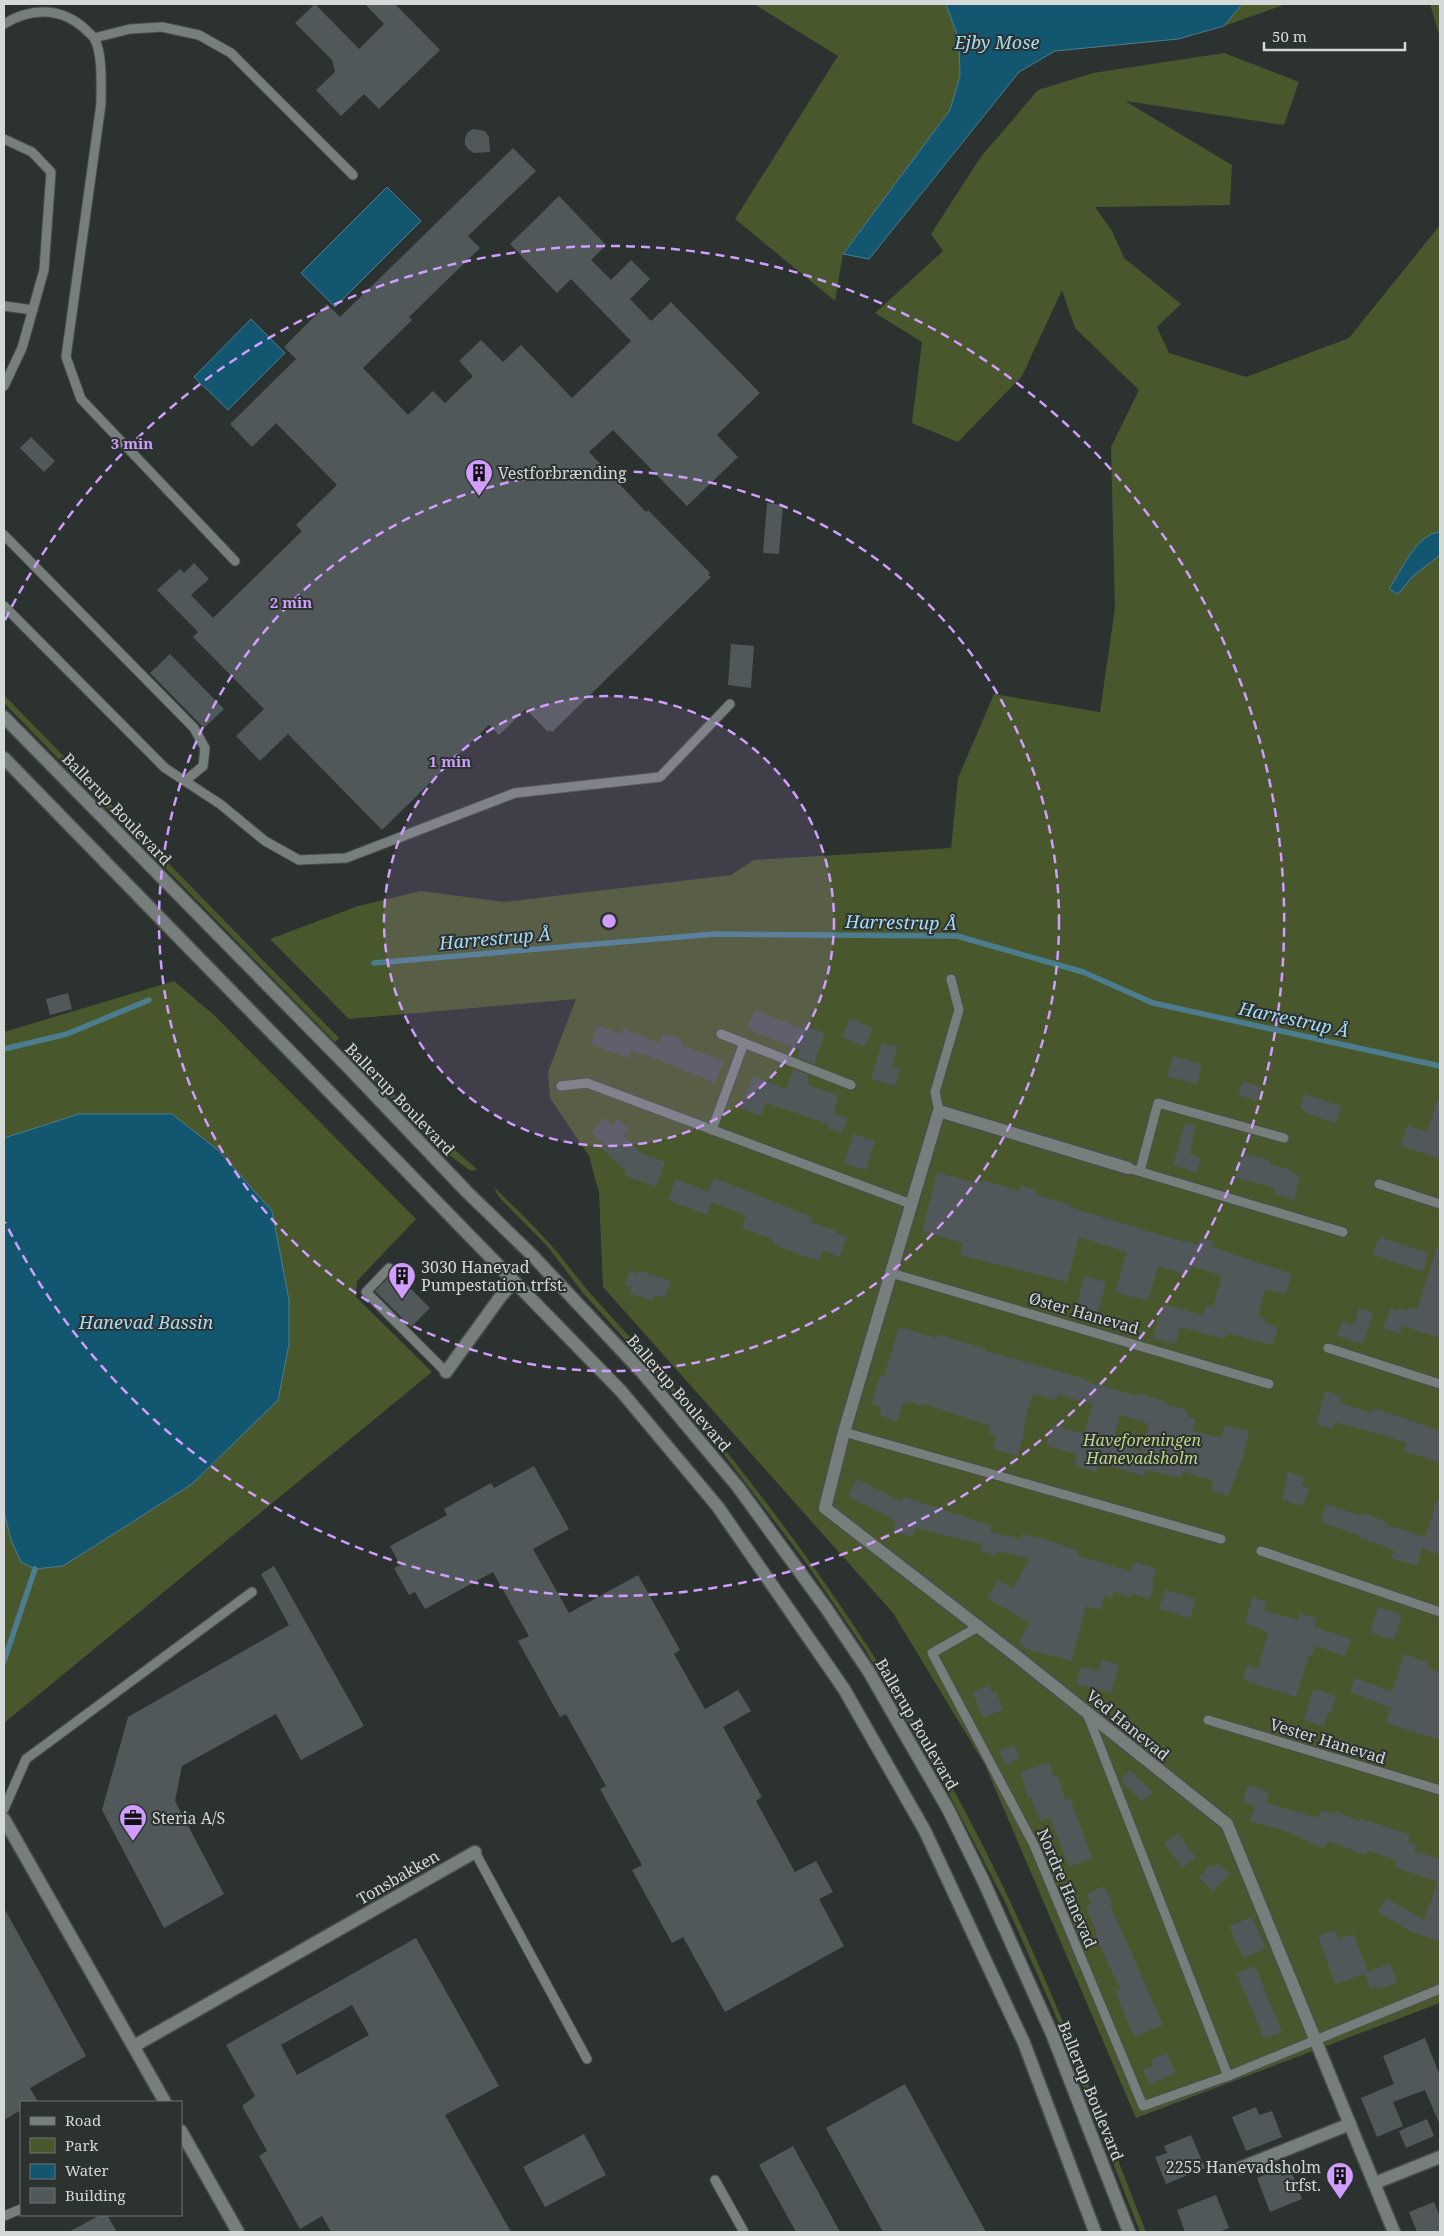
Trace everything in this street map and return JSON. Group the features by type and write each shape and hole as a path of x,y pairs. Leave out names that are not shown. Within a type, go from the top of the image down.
{"street":[{"name":"Ballerup Boulevard","path":"4,717 349,1068 467,1192 532,1255 641,1371 738,1487 826,1608 869,1672 948,1810 983,1880 1052,2034 1129,2232"},
{"path":"4,758 621,1391 718,1507 844,1688 925,1831 1024,2044 1095,2232"},
{"path":"844,1432 939,1111 1134,1170"},
{"path":"446,1372 501,1296 514,1282"},
{"name":"Ved Hanevad","path":"844,1432 825,1508 1227,1824 1394,2232"},
{"path":"4,1819 164,2101"},
{"name":"Tonsbakken","path":"134,2046 474,1852"},
{"path":"1240,2168 1350,2124"},
{"path":"182,2133 238,2232"},
{"path":"1375,2183 1440,2156"}],"lane":[{"path":"4,24 17,16 40,11 63,14 78,22 94,38 102,78 101,104 66,357 81,399 235,561"},
{"path":"94,38 130,29 162,27 199,35 231,53 353,175"},
{"path":"4,139 32,152 51,172 44,270 22,348 7,371 4,386"},
{"path":"4,306 33,310"},
{"path":"4,534 194,728 205,748 203,766 185,781"},
{"path":"4,606 165,768 220,804 265,841 299,860 346,858 515,793 660,777 730,704"},
{"path":"939,1111 935,1092 959,1010 951,979"},
{"path":"721,1034 851,1085"},
{"path":"712,1130 744,1043"},
{"path":"561,1086 587,1083 911,1204"},
{"path":"1284,1138 1158,1103 1134,1170 1343,1232"},
{"path":"1379,1184 1440,1204"},
{"path":"389,1268 366,1292 446,1372"},
{"name":"Øster Hanevad","path":"891,1273 1269,1384"},
{"path":"1328,1348 1440,1384"},
{"path":"844,1432 1221,1539"},
{"path":"1261,1551 1440,1612"},
{"path":"4,1810 26,1759 252,1592"},
{"name":"Nordre Hanevad","path":"978,1627 932,1653 1034,1845 1143,2106 1228,2076 1314,2039"},
{"path":"1087,1713 1228,2076"},
{"name":"Vester Hanevad","path":"1208,1720 1440,1790"},
{"name":"Tonsbakken","path":"474,1852 587,2059"},
{"path":"1314,2039 1440,1989"},
{"path":"715,2180 744,2232"},
{"path":"4,2216 20,2209"}],"green space":[{"path":"754,4 946,4 959,40 960,76 950,110 843,254 835,301 735,219 838,56"},
{"path":"1242,4 1286,4 1224,26"},
{"path":"1430,4 1440,4 1440,38"},
{"name":"Haveforeningen Hanevadsholm","path":"1224,53 1299,82 1284,125 1125,101 1232,165 1230,205 1095,207 1112,231 1124,258 1181,304 1157,327 1169,353 1246,377 1349,338 1440,225 1440,2003 1136,2118 985,1765 893,1613 603,1287 599,1193 589,1156 550,1098 548,1072 576,999 349,1019 270,939 358,906 421,891 504,902 731,875 754,860 951,848 958,778 994,694 1100,712 1115,608 1111,447 1139,390 1075,328 1062,290 1022,376 958,442 912,423 922,342 875,313 943,251 931,234 980,158 1038,90 1093,73"},
{"path":"4,695 339,1038 335,1042 4,703"},
{"path":"174,981 215,1016 416,1219 357,1281 356,1297 432,1372 4,1723 4,1511 11,1540 79,1114 4,1138 4,1032"},
{"path":"365,1065 418,1118 477,1169 472,1171 468,1169 437,1146 362,1069"},
{"path":"493,1186 550,1244 709,1430 811,1564 859,1633 904,1704 946,1777 1009,1898 1090,2088 1146,2232 1140,2232 1055,2014 1006,1904 947,1790 866,1651 804,1560 719,1448 658,1376 583,1293 548,1247 499,1197"}],"water":[{"name":"Ejby Mose","path":"946,4 1242,4 1224,26 1178,39 1055,51 1019,72 869,259 843,254 950,110 960,76 959,40"},
{"path":"387,187 421,221 335,307 301,273"},
{"path":"251,319 285,353 228,410 194,377"},
{"path":"1440,532 1440,555 1413,576 1398,594 1389,589 1410,554 1417,546 1431,534"},
{"name":"Hanevad Bassin","path":"79,1114 172,1114 218,1150 272,1211 289,1300 289,1344 278,1400 192,1484 63,1566 35,1569 21,1562 11,1540 4,1511 4,1138"}],"building":[{"path":"315,4 359,49 384,24 365,4 395,4 440,50 379,109 364,94 341,116 316,90 335,72 332,60 295,23"},
{"path":"473,129 485,131 489,137 490,152 474,153 465,145 465,138 468,132"},
{"name":"Vestforbrænding","path":"513,148 536,171 468,236 480,248 409,317 412,320 363,368 408,415 433,391 445,403 473,376 459,361 481,340 503,362 521,345 572,398 631,341 571,279 557,293 510,244 559,196 606,245 591,260 611,280 631,260 650,279 630,299 651,321 671,302 760,393 717,435 738,457 687,506 613,430 589,452 646,512 648,510 710,573 708,575 711,577 552,732 550,730 548,732 526,709 499,735 489,725 382,830 288,734 260,761 236,736 264,709 193,637 198,632 157,590 180,569 184,573 194,563 209,579 191,595 213,618 302,531 296,525 337,485 276,423 252,447 230,424 296,359 284,347 327,304 340,317"},
{"path":"31,437 55,461 44,472 20,448"},
{"path":"767,503 783,505 779,554 763,553"},
{"path":"731,644 754,646 751,688 728,685"},
{"path":"170,654 224,709 204,728 150,673"},
{"path":"68,993 72,1009 50,1015 46,999"},
{"path":"755,1010 803,1029 805,1026 825,1033 814,1064 797,1057 800,1050 747,1029"},
{"path":"850,1018 873,1028 865,1047 842,1037"},
{"path":"598,1025 621,1034 623,1029 660,1043 664,1033 683,1040 681,1045 724,1061 715,1083 642,1053 641,1055 631,1051 628,1058 591,1044"},
{"path":"882,1043 897,1047 892,1067 900,1069 895,1086 871,1079"},
{"path":"1173,1056 1202,1064 1197,1084 1167,1076"},
{"path":"793,1069 809,1075 807,1085 838,1095 834,1114 848,1118 842,1133 828,1129 829,1124 766,1103 761,1116 741,1108 753,1076 786,1089"},
{"path":"1243,1081 1261,1087 1257,1101 1238,1095"},
{"path":"1304,1094 1341,1106 1336,1123 1305,1113 1305,1111 1300,1109"},
{"path":"1437,1101 1440,1102 1440,1159 1401,1146 1407,1125 1427,1132"},
{"path":"604,1118 612,1125 617,1119 629,1129 623,1135 641,1153 665,1162 656,1187 624,1175 626,1171 602,1149 605,1145 591,1132"},
{"path":"1185,1123 1196,1126 1190,1154 1201,1158 1197,1172 1173,1165"},
{"path":"853,1134 875,1141 866,1170 844,1164"},
{"path":"1242,1153 1270,1160 1269,1164 1294,1171 1293,1174 1300,1176 1294,1200 1273,1194 1275,1188 1236,1178"},
{"path":"937,1172 977,1183 978,1180 983,1182 983,1180 1019,1191 1020,1185 1038,1191 1036,1195 1069,1204 1069,1207 1184,1242 1198,1245 1200,1238 1214,1242 1212,1247 1292,1274 1286,1294 1265,1289 1258,1316 1266,1319 1265,1323 1278,1327 1273,1345 1227,1333 1225,1339 1180,1327 1176,1344 1153,1338 1163,1304 1203,1315 1206,1305 1213,1307 1222,1276 1191,1266 1188,1275 1158,1266 1148,1301 1115,1292 1127,1252 1079,1237 1067,1282 960,1255 963,1243 922,1231"},
{"path":"714,1178 812,1217 810,1222 837,1231 836,1233 847,1237 840,1257 823,1251 819,1261 773,1244 774,1240 742,1228 746,1216 712,1202 707,1215 668,1200 676,1179 708,1192"},
{"path":"1379,1237 1429,1253 1423,1271 1373,1255"},
{"path":"1437,1247 1440,1247 1440,1338 1402,1326 1400,1334 1383,1328 1391,1308 1397,1311 1398,1308 1408,1311 1409,1307 1417,1310"},
{"path":"638,1270 671,1281 665,1298 655,1295 653,1301 630,1293 631,1287 625,1285 630,1271 637,1274"},
{"name":"3030 Hanevad Pumpestation trfst.","path":"394,1272 430,1308 411,1327 375,1291"},
{"path":"1084,1276 1106,1282 1098,1312 1077,1306"},
{"path":"1359,1308 1373,1312 1363,1344 1337,1336 1342,1321 1354,1325"},
{"path":"899,1327 936,1338 937,1334 986,1349 985,1351 1087,1379 1086,1381 1137,1396 1138,1393 1167,1402 1166,1405 1188,1410 1187,1417 1196,1419 1193,1431 1221,1438 1224,1425 1249,1431 1243,1457 1228,1496 1210,1490 1213,1481 1183,1471 1181,1478 1146,1470 1144,1476 1099,1463 1096,1472 1074,1465 1077,1455 1046,1445 1053,1425 1084,1434 1093,1404 1058,1394 1056,1400 1033,1394 1023,1427 1025,1428 1018,1456 993,1449 997,1435 988,1433 990,1426 924,1404 923,1406 908,1401 907,1404 903,1403 897,1421 879,1415 881,1407 872,1404 880,1375 884,1376","holes":["1120,1415 1149,1424 1141,1451 1113,1443"]},
{"path":"1325,1391 1342,1396 1340,1403 1372,1413 1374,1408 1440,1431 1440,1463 1404,1451 1407,1443 1335,1422 1333,1429 1316,1424"},
{"path":"534,1466 569,1529 533,1549 569,1613 638,1575 680,1650 674,1654 705,1709 738,1690 751,1711 723,1727 762,1797 756,1801 795,1872 816,1861 833,1892 819,1899 844,1946 725,2012 683,1937 672,1943 632,1870 642,1865 600,1789 606,1786 566,1714 560,1717 518,1641 529,1636 493,1572 425,1609 415,1592 409,1595 394,1568 400,1565 390,1546 447,1515 444,1509 491,1483 494,1488"},
{"path":"1288,1472 1304,1477 1301,1485 1309,1488 1303,1506 1282,1500"},
{"path":"857,1479 902,1502 904,1497 992,1526 990,1532 1021,1539 1022,1534 1044,1539 1079,1551 1077,1556 1131,1571 1134,1562 1156,1568 1150,1599 1132,1594 1131,1597 1114,1592 1112,1598 1104,1596 1100,1610 1086,1606 1072,1661 1027,1649 1018,1643 1030,1623 987,1598 998,1580 1013,1588 1030,1559 997,1551 996,1555 980,1551 982,1544 916,1528 913,1537 893,1531 896,1521 848,1496"},
{"path":"1437,1500 1440,1501 1440,1555 1422,1548 1417,1566 1391,1558 1394,1550 1321,1522 1326,1504 1361,1516 1363,1513 1387,1522 1386,1525 1425,1537"},
{"path":"274,1566 364,1726 301,1760 276,1714 182,1766 175,1801 224,1894 164,1928 102,1810 128,1717 289,1625 261,1574"},
{"path":"1165,1590 1196,1599 1190,1618 1159,1609"},
{"path":"1253,1597 1267,1601 1264,1610 1297,1620 1299,1613 1317,1618 1314,1627 1351,1639 1345,1656 1315,1646 1312,1656 1309,1655 1296,1697 1243,1680 1247,1665 1258,1669 1268,1632 1245,1623"},
{"path":"1378,1607 1402,1615 1394,1640 1370,1632"},
{"path":"1404,1654 1429,1663 1428,1668 1440,1672 1440,1740 1386,1723 1391,1708 1350,1692 1355,1678 1392,1692"},
{"path":"1102,1660 1119,1665 1111,1693 1076,1684 1081,1666 1099,1671"},
{"path":"989,1685 992,1693 996,1691 1003,1710 983,1717 972,1692"},
{"path":"1313,1689 1336,1696 1331,1713 1328,1712 1324,1726 1304,1720"},
{"path":"1014,1745 1020,1758 1005,1765 999,1751"},
{"path":"1044,1764 1050,1764 1054,1777 1058,1776 1065,1800 1070,1798 1092,1858 1069,1867 1050,1817 1040,1821 1031,1797 1028,1798 1020,1772"},
{"path":"1130,1770 1153,1792 1142,1802 1121,1780"},
{"path":"1248,1785 1269,1792 1266,1803 1318,1818 1321,1811 1324,1812 1325,1810 1334,1814 1336,1811 1359,1821 1360,1818 1410,1835 1408,1842 1416,1844 1414,1851 1440,1859 1440,1942 1410,1931 1378,1912 1386,1898 1424,1920 1438,1882 1394,1867 1397,1860 1368,1851 1366,1855 1328,1841 1324,1849 1285,1831 1250,1821 1255,1806 1243,1802"},
{"path":"1178,1833 1196,1858 1182,1868 1164,1843"},
{"path":"1218,1863 1230,1874 1213,1892 1199,1877 1211,1864 1214,1867"},
{"path":"1104,1886 1112,1903 1110,1904 1163,2025 1134,2037 1115,1991 1120,1989 1095,1935 1097,1934 1086,1906 1091,1904 1087,1894"},
{"path":"4,1908 86,2056 30,2088 37,2101 20,2101 20,2111 4,2120"},
{"path":"1252,1917 1266,1948 1243,1958 1229,1926"},
{"path":"1335,1930 1339,1939 1354,1934 1368,1972 1390,1963 1397,1983 1377,1990 1376,1987 1370,1989 1365,1974 1335,1984 1318,1936"},
{"path":"416,1938 499,2086 445,2115 511,2232 331,2232 322,2216 300,2229 259,2156 267,2151 242,2106 255,2096 226,2045","holes":["352,2005 369,2035 297,2075 281,2045"]},
{"path":"1255,1966 1282,2032 1264,2039 1237,1973"},
{"path":"1425,2038 1440,2076 1440,2125 1425,2090 1393,2102 1403,2126 1377,2137 1361,2098 1394,2084 1383,2056"},
{"path":"1167,2053 1176,2072 1150,2085 1143,2070 1153,2066 1151,2060"},
{"path":"905,2084 986,2232 883,2232 826,2128"},
{"path":"1256,2107 1259,2115 1272,2111 1282,2137 1246,2151 1232,2117"},
{"path":"1427,2119 1434,2136 1406,2148 1399,2131"},
{"path":"584,2134 606,2175 545,2207 523,2167"},
{"path":"1191,2135 1205,2168 1166,2184 1155,2157 1167,2153 1164,2146"},
{"path":"793,2146 840,2232 796,2232 759,2165"},
{"path":"1279,2169 1282,2176 1292,2173 1302,2199 1270,2212 1257,2178"},
{"path":"1216,2195 1229,2228 1219,2232 1185,2232 1177,2210"},
{"path":"1434,2202 1440,2217 1440,2232 1417,2232 1409,2212"},
{"path":"98,2216 108,2216 117,2232 69,2232"}],"waterway":[{"name":"Harrestrup Å","path":"374,963 715,934 957,936 1083,972 1153,1003 1440,1066"},
{"name":"Harrestrup Å","path":"4,1049 67,1034 149,1000"},
{"path":"4,1661 35,1569"}],"place":[{"name":"Vestforbrænding","path":"479,497"},
{"name":"3030 Hanevad Pumpestation trfst.","path":"402,1300"},
{"name":"Steria A/S","path":"133,1842"},
{"name":"2255 Hanevadsholm trfst.","path":"1340,2200"}]}
